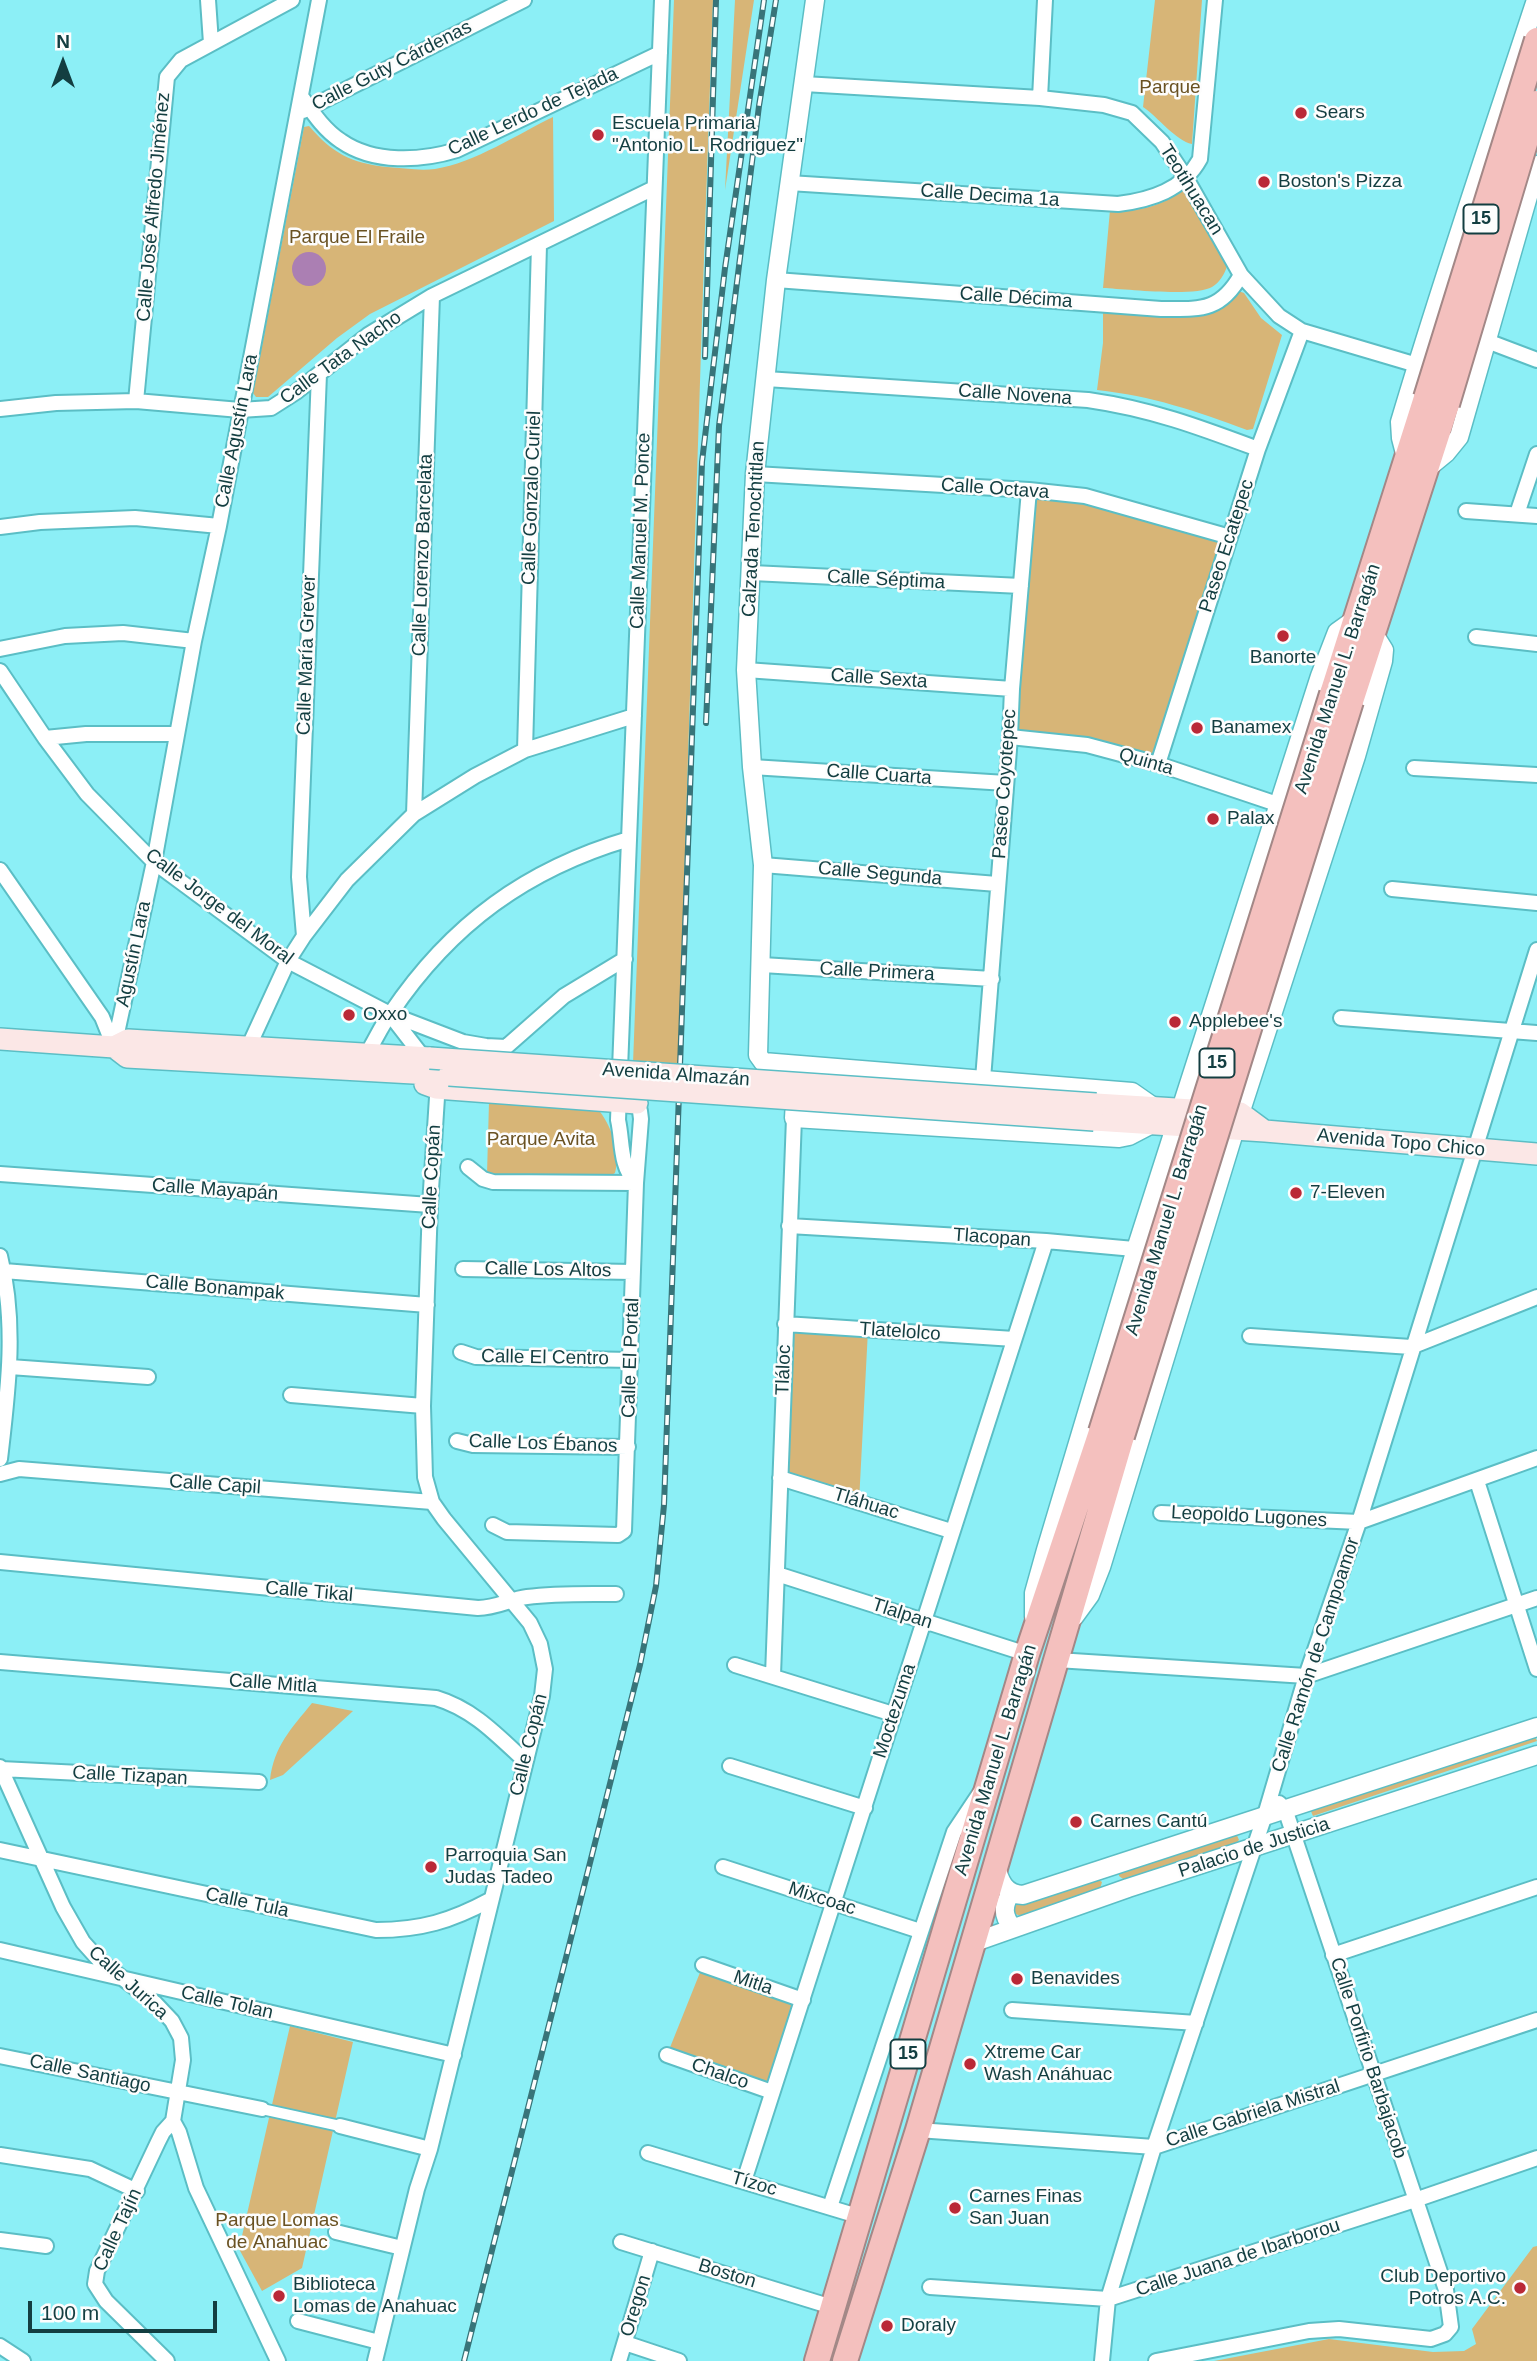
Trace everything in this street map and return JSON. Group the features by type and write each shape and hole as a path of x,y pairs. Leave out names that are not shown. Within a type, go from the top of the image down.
{"highway":[{"name":"Avenida Manuel L. Barragán","path":"817,2361 1031,1643 1111,1434 1418,464 1537,40"},
{"name":"Avenida Manuel L. Barragán","path":"1437,401 1537,103"},
{"name":"Avenida Manuel L. Barragán","path":"845,2361 918,2130 1067,1626 1111,1434"},
{"path":"801,2361 830,2317"}],"main road":[{"name":"Avenida Almazán","path":"0,1039 114,1047 128,1040 366,1055 436,1070"},
{"name":"Avenida Almazán","path":"114,1047 127,1057 390,1071 436,1070 1237,1121"},
{"path":"436,1070 628,1102"},
{"name":"Avenida Topo Chico","path":"1237,1121 1265,1131 1537,1154"}],"street":[{"path":"208,0 211,43"},
{"name":"Calle José Alfredo Jiménez","path":"136,401 167,77 181,60 292,0"},
{"name":"Calle Agustín Lara","path":"153,862 194,640 303,106 319,0"},
{"name":"Calle Guty Cárdenas","path":"303,106 523,0"},
{"name":"Calle Manuel M. Ponce","path":"628,1102 621,1062 662,0"},
{"name":"Calzada Tenochtitlan","path":"797,1065 760,1060 758,1055 763,865 751,767 746,670 755,474 776,280 815,0"},
{"path":"1040,98 1045,0"},
{"path":"1186,178 1194,170 1202,152 1215,0"},
{"path":"1536,0 1464,215 1399,429 1418,464 1446,453 1459,437 1536,169"},
{"name":"Calle Lerdo de Tejada","path":"303,106 331,134 354,149 389,158 429,158 457,150 660,53"},
{"name":"Teotihuacan","path":"804,84 1040,98 1104,105 1132,113 1162,142 1186,178 1241,275 1279,317 1302,331 1417,365"},
{"path":"1484,160 1490,177 1504,186 1523,183 1536,169"},
{"name":"Calle Decima 1a","path":"789,183 1118,204 1141,202 1156,197 1186,178"},
{"name":"Calle Tata Nacho","path":"0,409 56,403 136,401 240,410 271,408 368,335 432,296 654,188"},
{"path":"1464,215 1482,205 1499,206 1521,225"},
{"name":"Calle Gonzalo Curiel","path":"525,750 539,245"},
{"name":"Calle Décima","path":"776,280 1161,309 1193,309 1210,306 1224,299 1241,275"},
{"name":"Calle Lorenzo Barcelata","path":"414,814 432,296"},
{"name":"Paseo Ecatepec","path":"1158,764 1258,449 1302,331"},
{"path":"1487,341 1537,360"},
{"name":"Calle María Grever","path":"304,936 299,877 319,374"},
{"name":"Calle Novena","path":"766,379 1088,400 1124,405 1167,416 1258,449"},
{"path":"1517,514 1537,454"},
{"name":"Calle Octava","path":"755,474 1029,490 1085,496 1111,501 1230,537"},
{"name":"Paseo Coyotepec","path":"983,1079 1029,490"},
{"path":"1466,511 1537,516"},
{"path":"0,527 124,518 219,526"},
{"name":"Calle Séptima","path":"752,573 1021,586"},
{"path":"1031,1643 1034,1593 1136,1249 1320,676 1337,632 1366,625 1384,650 1381,673 1237,1121 1101,1567 1090,1595 1067,1626"},
{"path":"0,649 65,636 123,634 194,640"},
{"path":"1476,637 1537,644"},
{"name":"Calle Sexta","path":"746,670 1012,689"},
{"name":"Calle Jorge del Moral","path":"0,671 44,738 87,794 153,862 288,961 390,1014 463,1042 506,1046 564,996 625,958"},
{"path":"248,1048 288,961 304,936 347,880 414,814 475,776 525,750 634,716"},
{"path":"44,738 86,734 177,734"},
{"name":"Quinta","path":"1010,737 1087,745 1158,764 1278,804"},
{"name":"Calle Cuarta","path":"751,767 1006,783"},
{"path":"1414,768 1537,775"},
{"path":"366,1055 390,1014 432,958 482,912 559,863 629,839"},
{"name":"Agustín Lara","path":"114,1047 153,862"},
{"name":"Calle Segunda","path":"763,865 997,884"},
{"path":"0,870 102,1017 114,1047"},
{"path":"1392,889 1537,903"},
{"name":"Calle Ramón de Campoamor","path":"1102,2361 1108,2299 1154,2147 1265,1815 1306,1676 1359,1522 1411,1347 1537,950"},
{"name":"Calle Primera","path":"762,965 992,979"},
{"path":"1225,969 1281,987"},
{"path":"390,1014 436,1070"},
{"path":"1341,1018 1537,1033"},
{"path":"794,1118 1119,1138 1129,1136 1154,1116 1132,1092 797,1065"},
{"name":"Tláloc","path":"773,1675 797,1065"},
{"name":"Calle Copán","path":"374,2361 401,2248 454,2055 542,1696 545,1669 540,1644 530,1623 432,1502 425,1477 423,1406 436,1070"},
{"path":"871,1123 873,1071"},
{"name":"Calle El Portal","path":"493,1525 507,1532 623,1533 636,1183 641,1119 628,1102 618,1120 623,1161 636,1183"},
{"path":"468,1167 483,1179 493,1182 636,1183"},
{"name":"Calle Mayapán","path":"0,1174 430,1205"},
{"name":"Tlacopan","path":"789,1226 1046,1241 1195,1256"},
{"name":"Moctezuma","path":"744,2181 1046,1241"},
{"path":"0,1256 10,1319 10,1367 0,1459"},
{"name":"Calle Los Altos","path":"463,1269 633,1272"},
{"name":"Calle Bonampak","path":"4,1271 427,1305"},
{"path":"1250,1336 1411,1347 1537,1297"},
{"name":"Tlatelolco","path":"785,1324 1014,1339"},
{"name":"Calle El Centro","path":"461,1352 476,1357 631,1360"},
{"path":"10,1367 148,1377"},
{"path":"291,1395 423,1406"},
{"name":"Calle Los Ébanos","path":"457,1441 472,1445 628,1447"},
{"name":"Leopoldo Lugones","path":"1161,1513 1359,1522 1537,1458"},
{"name":"Calle Capil","path":"0,1474 19,1469 432,1502"},
{"name":"Tláhuac","path":"780,1478 951,1531"},
{"path":"1477,1481 1537,1669"},
{"name":"Calle Tikal","path":"0,1562 478,1608 499,1606 537,1595 616,1594"},
{"name":"Tlalpan","path":"777,1574 924,1621 1031,1643"},
{"path":"1057,1660 1306,1676 1537,1598"},
{"name":"Calle Mitla","path":"0,1662 436,1698 473,1714 525,1761"},
{"path":"736,1665 893,1714"},
{"name":"Palacio de Justicia","path":"1011,1893 1023,1895 1537,1727"},
{"name":"Palacio de Justicia","path":"972,1943 1128,1888 1537,1755"},
{"path":"730,1766 865,1808"},
{"name":"Calle Tizapan","path":"0,1768 259,1782"},
{"name":"Calle Jurica","path":"0,1768 63,1907 83,1942 100,1961 155,2003 172,2021 181,2038 183,2060 173,2121"},
{"path":"831,2207 954,1832 962,1816 989,1781"},
{"name":"Calle Porfirio Barbajacob","path":"1156,2361 1309,2331 1339,2329 1430,2339 1446,2334 1451,2327 1446,2290 1285,1809 1271,1795"},
{"name":"Calle Tula","path":"0,1850 376,1930 420,1928 446,1921 490,1900"},
{"path":"1117,1863 1115,1878 1118,1883 1128,1888"},
{"path":"996,1865 1000,1879 1011,1893 1004,1911 1013,1928"},
{"name":"Mixcoac","path":"723,1867 920,1931"},
{"path":"1096,1870 1107,1882 1108,1887 1103,1897"},
{"path":"1333,1955 1537,1887"},
{"name":"Calle Tolan","path":"0,1950 454,2055"},
{"name":"Mitla","path":"703,1965 803,2000"},
{"path":"1012,2010 1196,2023"},
{"name":"Calle Gabriela Mistral","path":"918,2130 1154,2147 1537,2020"},
{"name":"Chalco","path":"667,2055 772,2092"},
{"name":"Calle Santiago","path":"0,2056 262,2109"},
{"path":"262,2109 430,2149"},
{"path":"173,2121 196,2188 278,2361"},
{"name":"Calle Tajín","path":"167,2361 106,2301 95,2284 97,2271 158,2142 173,2121"},
{"name":"Tízoc","path":"648,2153 861,2217"},
{"path":"0,2155 90,2169 137,2191"},
{"name":"Calle Juana de Ibarborou","path":"930,2287 1108,2299 1537,2158"},
{"path":"337,2232 401,2248"},
{"path":"0,2240 46,2246"},
{"name":"Boston","path":"621,2242 830,2317"},
{"name":"Oregon","path":"619,2361 652,2251"},
{"path":"298,2321 379,2342"},
{"path":"625,2343 679,2361"},
{"path":"0,2346 23,2361"}],"green space":[{"path":"674,0 713,0 678,1065 633,1063"},
{"path":"735,0 754,0 725,190"},
{"name":"Parque","path":"1155,0 1202,0 1192,144 1180,138 1143,107"},
{"name":"Parque El Fraile","path":"553,117 554,221 370,314 337,338 268,397 256,397 253,393 304,127 309,126 334,150 363,163 429,170 465,161"},
{"path":"1184,190 1227,266 1219,281 1212,287 1191,292 1103,288 1110,210 1148,207"},
{"path":"1233,289 1244,293 1261,318 1282,335 1253,429 1247,430 1155,400 1097,390 1103,343 1103,309 1191,314"},
{"path":"1029,490 1058,492 1230,537 1158,764 1010,737"},
{"name":"Parque Avita","path":"489,1102 597,1108 614,1139 617,1156 615,1173 610,1176 487,1174"},
{"path":"785,1324 868,1330 859,1502 780,1478"},
{"path":"312,1703 353,1711 283,1775 270,1780 275,1757"},
{"path":"1534,1734 1537,1741 1313,1816 1310,1809"},
{"path":"1236,1833 1239,1840 1234,1845 1126,1881 1119,1876 1119,1873"},
{"path":"1094,1877 1102,1882 1100,1889 1022,1916 1015,1914 1014,1907 1018,1903"},
{"path":"703,1965 799,1998 772,2092 667,2055"},
{"name":"Parque Lomas de Anahuac","path":"290,2026 353,2042 302,2268 262,2291 239,2249"},
{"path":"1537,2246 1537,2361 1214,2361 1329,2339 1433,2352 1464,2351 1476,2344 1472,2329 1533,2247"}],"shaded area":[{"path":"309,252 321,257 326,269 321,281 309,286 297,281 292,269 297,257"}],"railway":[{"path":"705,357 716,0"},
{"path":"464,2361 640,1665 656,1586 664,1505 702,462 725,268 764,0"},
{"path":"706,723 719,426 759,106 776,0"}],"place":[{"name":"Sears","path":"1301,113"},
{"name":"Escuela Primaria \"Antonio L. Rodriguez\"","path":"598,135"},
{"name":"Boston's Pizza","path":"1264,182"},
{"name":"Banorte","path":"1283,636"},
{"name":"Banamex","path":"1197,728"},
{"name":"Palax","path":"1213,819"},
{"name":"Oxxo","path":"349,1015"},
{"name":"Applebee's","path":"1175,1022"},
{"name":"7-Eleven","path":"1296,1193"},
{"name":"Carnes Cantú","path":"1076,1822"},
{"name":"Parroquia San Judas Tadeo","path":"431,1867"},
{"name":"Benavides","path":"1017,1979"},
{"name":"Xtreme Car Wash Anáhuac","path":"970,2064"},
{"name":"Carnes Finas San Juan","path":"955,2208"},
{"name":"Club Deportivo Potros A.C.","path":"1520,2288"},
{"name":"Biblioteca Lomas de Anahuac","path":"279,2296"},
{"name":"Doraly","path":"887,2326"}]}
